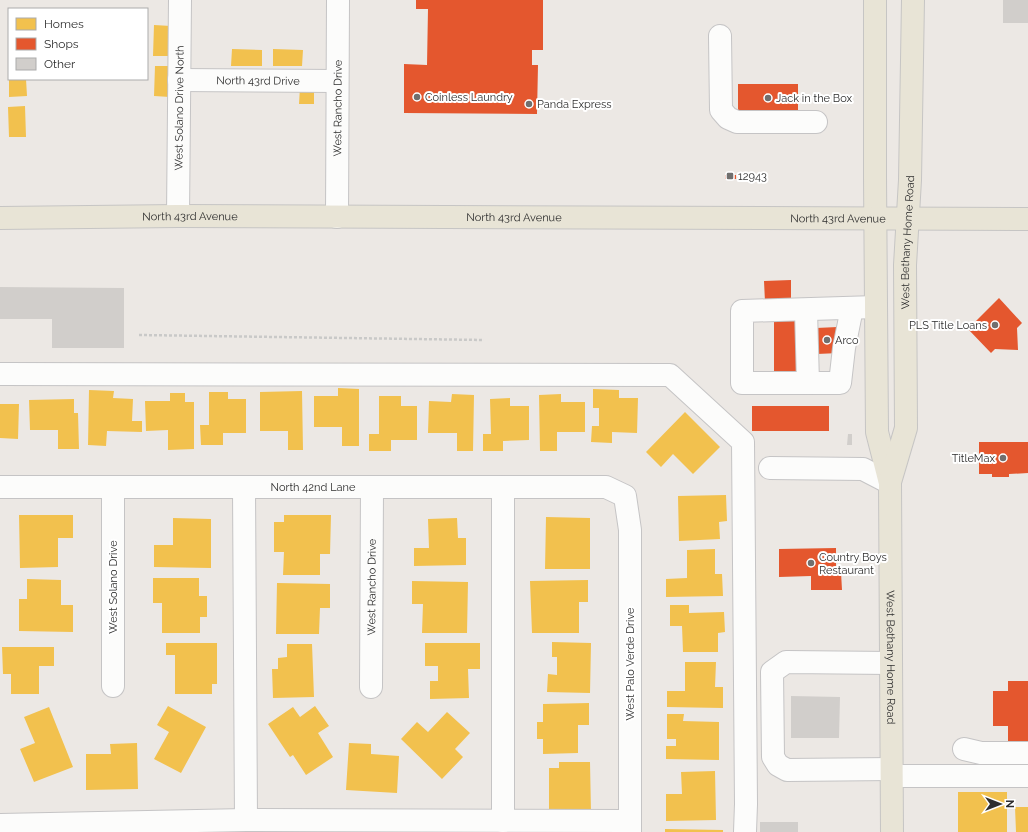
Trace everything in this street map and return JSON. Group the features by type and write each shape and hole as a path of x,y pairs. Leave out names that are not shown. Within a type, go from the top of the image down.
{"main road":[{"name":"West Bethany Home Road","path":"875,0 877,432 890,483 892,832"},
{"name":"West Bethany Home Road","path":"890,483 906,428 905,264 909,219 913,0"},
{"name":"North 43rd Avenue","path":"0,218 178,216 1028,219"}],"street":[{"name":"West Solano Drive North","path":"178,216 180,0"},
{"name":"West Rancho Drive","path":"337,217 338,0"},
{"path":"720,36 721,110 728,118 737,122 816,122"},
{"name":"North 43rd Drive","path":"179,80 338,81"},
{"path":"852,308 844,348 840,383 742,383 742,310 806,310 852,308 876,308"},
{"path":"806,310 808,383"},
{"path":"0,374 670,375 743,442 745,832"},
{"path":"770,468 863,469 890,483"},
{"name":"North 42nd Lane","path":"0,487 606,487 625,496"},
{"path":"503,487 503,821"},
{"name":"West Solano Drive","path":"113,488 113,686"},
{"path":"244,488 246,820"},
{"name":"West Rancho Drive","path":"371,687 372,488"},
{"name":"West Palo Verde Drive","path":"625,496 630,530 630,826"},
{"path":"891,664 786,662 772,672 773,757 778,765 787,770 1028,776"},
{"path":"964,749 981,753 1028,753"},
{"path":"0,825 246,820 503,821 630,826"}],"path":[{"path":"139,336 484,340"}],"building: Homes":[{"path":"154,25 171,26 170,56 153,56"},
{"path":"232,49 262,50 262,66 231,66"},
{"path":"273,49 303,50 302,66 273,66"},
{"path":"155,66 171,66 170,97 154,96"},
{"path":"9,80 26,80 27,96 9,97"},
{"path":"300,87 314,87 314,104 299,104"},
{"path":"25,106 26,137 9,137 8,107"},
{"path":"338,388 359,389 359,446 342,446 342,427 314,427 314,396 338,396"},
{"path":"593,389 619,390 619,398 638,398 637,433 612,432 612,443 591,442 592,426 599,426 599,408 593,408"},
{"path":"89,390 114,391 113,398 133,399 132,421 142,421 142,432 107,431 106,446 88,445"},
{"path":"302,391 303,450 288,450 288,431 260,431 260,392"},
{"path":"209,392 228,392 228,399 246,399 246,433 223,433 223,445 201,445 200,425 209,425"},
{"path":"170,393 185,393 185,402 194,402 194,449 168,450 168,430 146,431 145,401 170,401"},
{"path":"452,394 474,395 473,451 457,451 457,433 428,433 429,401 451,402"},
{"path":"561,394 561,402 585,402 585,432 557,432 557,451 540,451 539,395"},
{"path":"379,396 401,396 401,406 417,406 417,440 391,440 391,451 369,451 369,434 379,434"},
{"path":"510,398 510,406 529,406 529,440 503,441 503,451 483,451 483,434 491,434 490,399"},
{"path":"74,399 74,413 78,413 79,449 58,449 58,430 30,430 29,400"},
{"path":"0,404 19,404 18,439 0,438"},
{"path":"685,412 720,447 693,474 673,454 661,467 646,452"},
{"path":"726,495 727,521 719,522 720,539 679,541 678,496"},
{"path":"19,515 73,515 73,538 58,538 58,567 20,568"},
{"path":"284,515 331,515 330,554 320,554 320,575 283,575 284,552 274,552 274,522 284,522"},
{"path":"546,517 590,518 590,569 545,569"},
{"path":"173,518 211,519 211,568 154,567 154,545 173,545"},
{"path":"457,518 458,538 466,538 466,565 414,566 414,548 429,548 428,519"},
{"path":"715,549 715,574 722,574 723,596 666,597 666,579 687,578 687,550"},
{"path":"153,578 199,578 199,596 207,596 207,617 200,617 200,633 162,633 162,603 153,603"},
{"path":"27,579 61,580 61,605 73,605 73,632 19,631 19,599 27,599"},
{"path":"588,580 588,602 579,602 579,633 532,633 530,581"},
{"path":"412,581 468,582 467,633 422,633 423,604 412,604"},
{"path":"277,583 330,584 330,608 320,608 319,634 276,634"},
{"path":"670,605 689,605 689,613 724,612 725,632 718,633 718,652 683,652 682,626 670,626"},
{"path":"552,642 591,643 590,693 547,692 548,674 557,675 557,657 552,657"},
{"path":"166,643 217,643 217,684 212,684 212,694 175,694 175,655 166,655"},
{"path":"425,643 480,643 480,669 468,669 469,698 430,699 430,681 438,681 438,666 425,666"},
{"path":"287,644 312,644 314,697 273,698 272,669 278,669 278,658 287,657"},
{"path":"2,647 54,647 54,666 39,666 39,694 11,694 11,674 3,674"},
{"path":"685,662 716,662 715,687 723,687 723,708 667,707 667,691 685,691"},
{"path":"589,703 589,725 578,725 578,753 543,754 543,739 537,739 537,722 543,722 543,704"},
{"path":"168,706 206,727 181,773 154,759 169,732 157,725"},
{"path":"315,706 329,726 318,733 333,757 306,775 293,755 290,757 268,724 293,707 300,717"},
{"path":"49,707 73,767 34,782 20,749 35,743 24,717"},
{"path":"447,712 470,733 455,749 463,757 442,779 401,739 417,722 428,732"},
{"path":"667,714 684,714 683,721 719,722 719,760 666,759 666,746 676,746 676,739 667,739"},
{"path":"137,743 138,789 86,790 86,754 111,754 110,744"},
{"path":"349,743 371,744 371,754 399,756 397,793 346,790"},
{"path":"559,762 590,762 591,813 549,813 549,768 559,768"},
{"path":"715,771 716,820 666,821 666,794 682,794 681,772"},
{"path":"958,792 1007,792 1007,832 958,832"},
{"path":"1015,807 1028,807 1028,832 1016,832"},
{"path":"665,829 723,830 723,832 665,832"}],"building: Shops":[{"path":"416,0 543,0 543,50 532,50 532,65 538,65 537,114 404,113 404,64 427,65 428,9 416,9"},
{"name":"Jack in the Box","path":"738,84 798,84 798,113 738,112"},
{"path":"725,175 736,175 736,179 725,179"},
{"path":"791,280 791,301 765,302 764,281"},
{"name":"PLS Title Loans","path":"999,298 1022,323 1017,328 1018,350 995,349 991,353 968,329"},
{"path":"798,320 799,372 774,372 774,321"},
{"name":"Arco","path":"838,327 839,353 817,354 816,328"},
{"path":"752,406 829,406 829,431 752,431"},
{"name":"TitleMax","path":"979,442 1028,442 1028,473 1009,474 1009,477 992,477 992,474 979,474"},
{"path":"836,548 836,572 841,572 842,590 811,590 811,576 779,577 779,549"},
{"path":"1008,681 1028,681 1028,741 1008,741 1008,726 993,726 993,691 1008,691"}],"building: Other":[{"path":"1003,0 1028,0 1028,23 1003,23"},
{"path":"0,287 124,288 124,348 52,348 52,319 0,319"},
{"path":"848,434 852,434 852,445 847,445"},
{"path":"791,696 840,697 839,738 791,738"},
{"path":"760,822 798,822 798,832 760,832"}],"place":[{"name":"Coinless Laundry","path":"417,97"},
{"name":"Jack in the Box","path":"768,98"},
{"name":"Panda Express","path":"529,104"},
{"name":"12943","path":"730,176"},
{"name":"PLS Title Loans","path":"995,325"},
{"name":"Arco","path":"827,340"},
{"name":"TitleMax","path":"1003,458"},
{"name":"Country Boys Restaurant","path":"811,563"}]}
